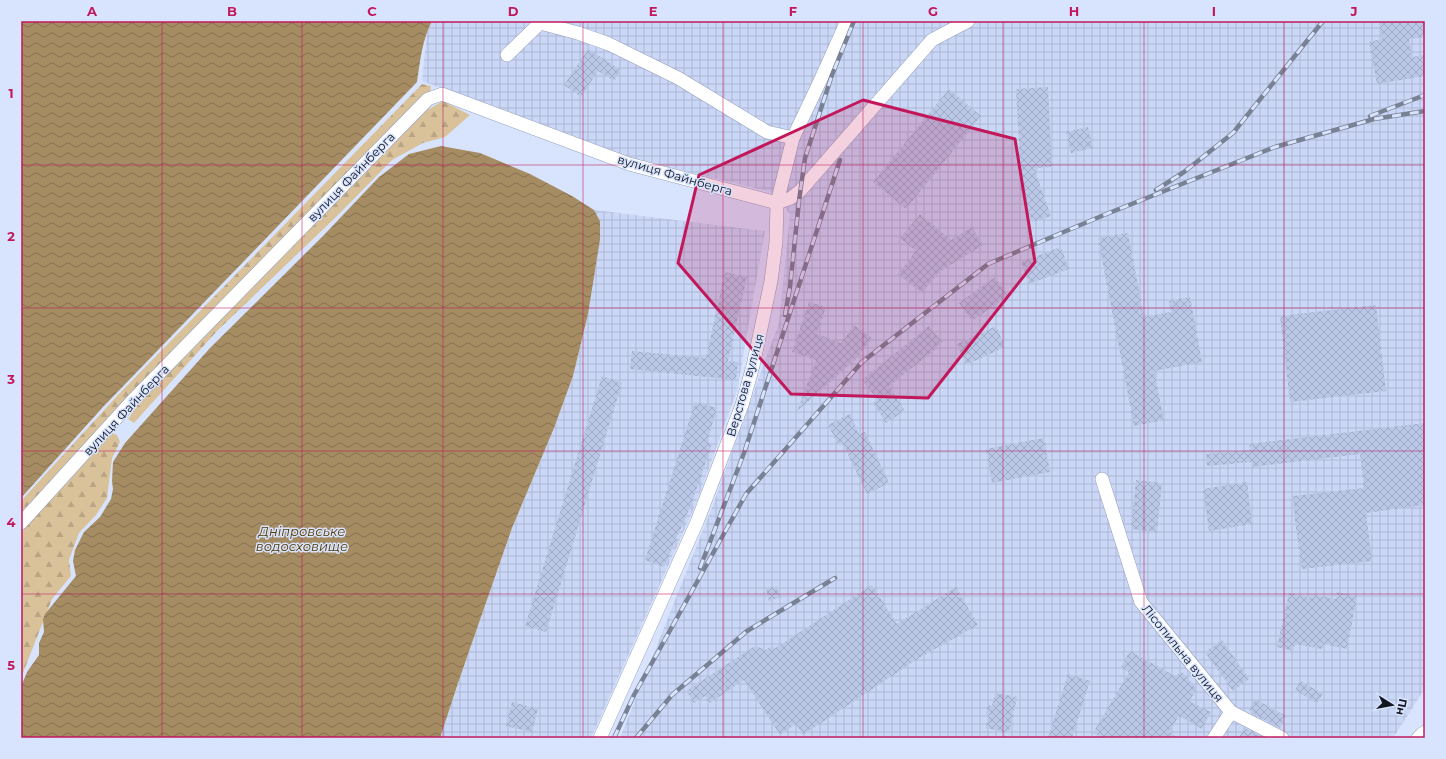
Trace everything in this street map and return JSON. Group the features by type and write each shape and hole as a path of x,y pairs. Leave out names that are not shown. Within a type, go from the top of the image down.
{"street":[{"name":"Верстова вулиця","path":"600,738 697,522 742,405 753,366 771,281 776,242 777,203 793,138 847,21"},
{"path":"777,203 790,198 800,190 932,40 968,21"},
{"path":"507,56 540,23 578,33 609,44 678,78 767,132 793,138"},
{"name":"вулиця Файнберга","path":"21,523 132,401 428,99 442,94 629,164 777,203"},
{"name":"Лісопильна вулиця","path":"1102,479 1141,602 1231,712 1282,738"},
{"name":"Лісопильна вулиця","path":"1214,738 1231,712"},
{"path":"1418,738 1425,732"}],"highlighted area":[{"path":"863,100 1015,139 1035,262 928,398 791,394 678,263 699,175"}],"shaded area":[{"path":"432,21 1425,21 1425,688 1393,738 620,738 713,505 779,322 790,214 771,192 635,159 422,81 427,32"},
{"path":"594,210 765,231 737,391 695,506 591,738 440,738 512,528 554,428 573,376 588,314 600,240 600,221"}],"green space":[{"path":"422,84 431,86 430,92 21,520 21,501 117,396"},
{"path":"443,101 470,115 445,137 423,143 392,160 337,216 217,331 134,423 128,419 139,403 189,350 427,110"},
{"path":"112,433 117,435 120,442 112,458 107,498 96,515 79,533 69,560 71,576 52,599 21,678 21,533 103,440"}],"water":[{"path":"21,21 432,21 420,59 417,82 103,407 21,498"},
{"name":"Дніпровське водосховище","path":"441,146 480,153 530,174 572,196 594,210 600,221 600,240 588,314 573,376 554,428 512,528 440,738 21,738 21,687 27,672 39,655 39,643 44,632 43,619 45,614 76,576 73,561 75,550 84,532 100,517 111,499 113,489 113,462 125,443 210,348 323,236 379,177 409,154"}],"building":[{"path":"1379,21 1425,21 1425,37 1409,39 1412,57 1425,55 1425,76 1377,84 1369,42 1382,39"},
{"path":"588,49 621,70 614,81 598,71 581,97 564,85"},
{"path":"1048,87 1052,167 1034,168 1051,216 1032,222 1019,184 1021,183 1016,89"},
{"path":"949,89 981,116 906,209 873,182"},
{"path":"1088,127 1093,148 1071,153 1066,132"},
{"path":"920,214 951,240 972,227 983,245 939,272 922,293 898,274 916,251 900,238"},
{"path":"1128,233 1144,317 1171,312 1169,301 1190,297 1202,362 1154,371 1164,420 1134,426 1098,238"},
{"path":"1061,247 1069,269 1029,284 1021,262"},
{"path":"725,272 747,277 728,361 738,362 736,380 630,369 632,351 706,358"},
{"path":"995,277 1008,296 972,321 959,303"},
{"path":"809,302 826,307 817,334 841,343 854,325 872,338 856,359 797,411 816,360 792,352"},
{"path":"1376,305 1386,391 1290,402 1280,316"},
{"path":"929,326 942,342 935,348 936,349 889,386 905,411 886,423 873,403 878,400 862,380"},
{"path":"996,326 1005,347 966,365 957,344"},
{"path":"602,376 622,383 546,632 525,626"},
{"path":"695,402 717,408 707,442 712,444 691,505 664,567 645,560"},
{"path":"850,414 859,434 865,432 889,483 867,494 842,442 838,445 828,425"},
{"path":"1425,423 1425,505 1366,513 1372,561 1302,569 1295,521 1293,496 1364,488 1360,454 1252,467 1251,462 1207,466 1206,454 1250,450 1249,444"},
{"path":"1044,438 1050,472 992,483 986,449"},
{"path":"1136,480 1162,483 1157,532 1131,529"},
{"path":"1247,482 1252,524 1209,531 1203,489"},
{"path":"872,585 897,624 956,587 978,625 919,658 803,735 796,724 780,735 744,680 710,703 705,696 694,703 686,691 755,646 766,650 772,646 774,649"},
{"path":"777,586 780,597 769,601 766,589"},
{"path":"1337,592 1357,596 1347,649 1323,644 1322,649 1295,644 1293,651 1277,647 1289,593 1310,598 1311,594 1336,599"},
{"path":"1222,640 1249,679 1233,691 1205,652"},
{"path":"1130,651 1175,676 1182,672 1197,689 1189,701 1211,712 1202,729 1179,716 1169,732 1179,738 1102,738 1093,733 1129,672 1121,667"},
{"path":"1068,674 1090,681 1072,738 1048,738"},
{"path":"1301,681 1323,694 1317,703 1295,690"},
{"path":"995,693 1017,697 1009,733 986,728 989,714 986,714 988,705 992,706"},
{"path":"1255,699 1286,716 1280,728 1253,714 1254,713 1249,710"},
{"path":"512,702 538,709 532,732 506,726"},
{"path":"1245,728 1264,738 1238,738"}],"railway":[{"path":"785,315 790,287 805,158 832,75 854,21"},
{"path":"1156,190 1184,172 1233,133 1323,21"},
{"path":"1370,116 1425,95"},
{"path":"614,738 634,695 746,494 862,362 988,264 1104,215 1275,147 1374,119 1425,111"},
{"path":"700,568 744,453 840,160"},
{"path":"636,738 672,695 747,631 835,578"}]}
